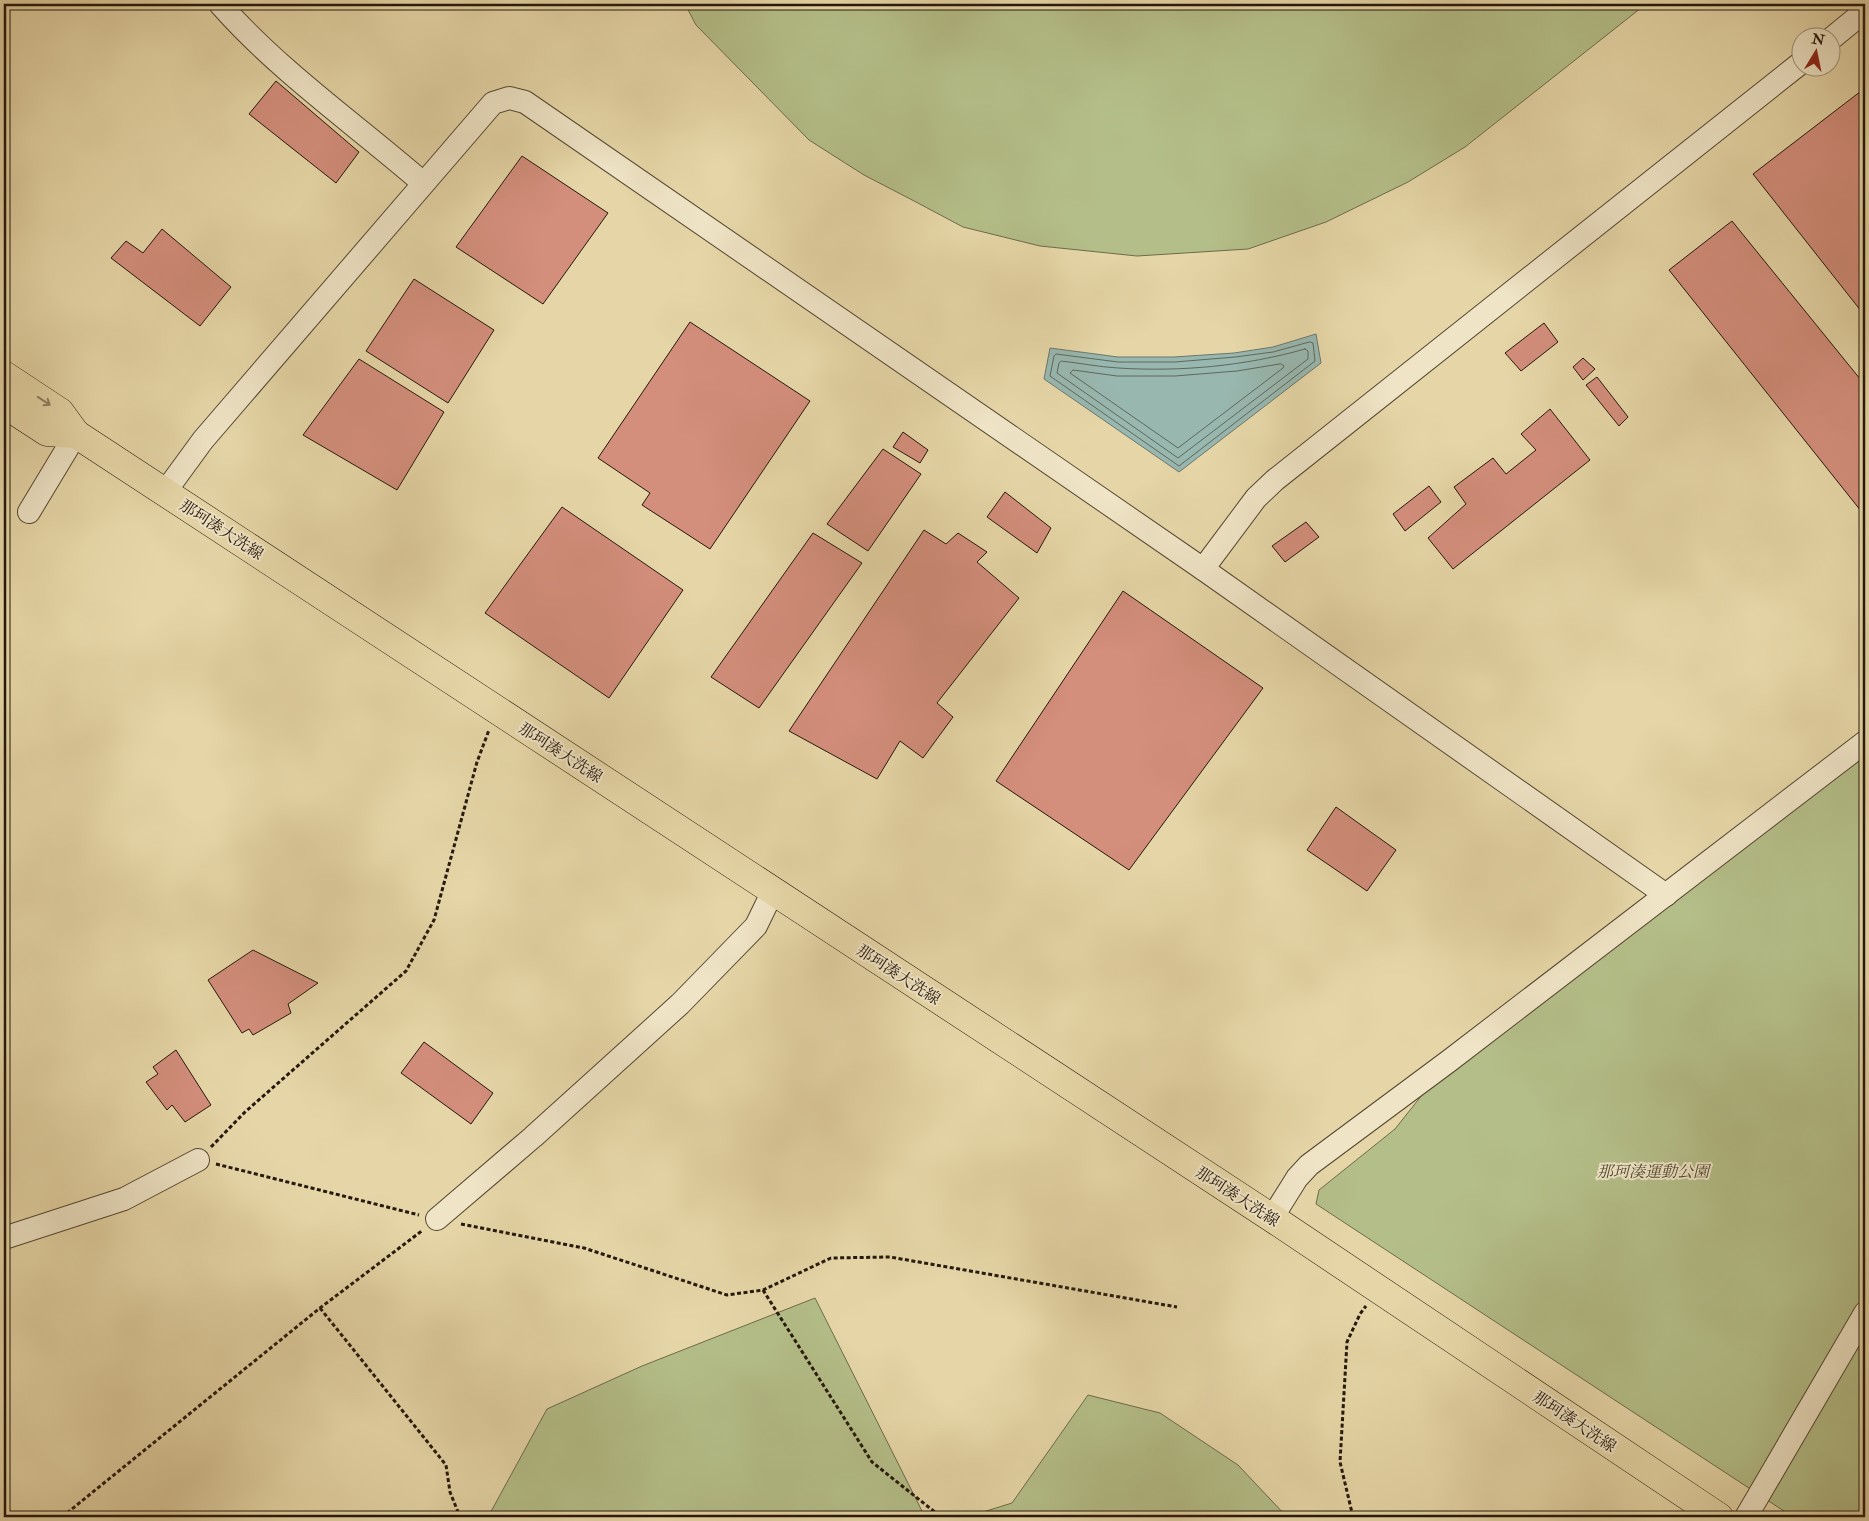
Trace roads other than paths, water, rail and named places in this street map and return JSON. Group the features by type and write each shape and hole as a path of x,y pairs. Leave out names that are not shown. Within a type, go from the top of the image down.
{"main road":[{"name":"那珂湊大洗線","path":"4,375 60,412 76,434 1272,1218 1720,1517"},
{"name":"那珂湊大洗線","path":"4,404 47,432 76,434"}],"street":[{"path":"220,4 238,24 298,80 423,183"},
{"path":"1842,30 1865,11"},
{"path":"1203,569 1256,498 1275,480 1792,70"},
{"path":"164,492 204,440 493,103 509,98 525,102 1203,569 1666,895"},
{"path":"29,512 76,434"},
{"path":"1272,1218 1297,1178 1309,1165 1449,1062 1865,742"},
{"path":"437,1219 533,1137 680,1004 756,926 773,891"},
{"path":"4,1238 124,1199 198,1160"},
{"path":"1746,1517 1865,1313"}],"water":[{"path":"1316,334 1321,363 1179,472 1044,379 1050,348 1118,357 1174,357 1234,353 1273,347"}],"park label":[{"name":"那珂湊運動公園","path":"1653,1171"}]}
